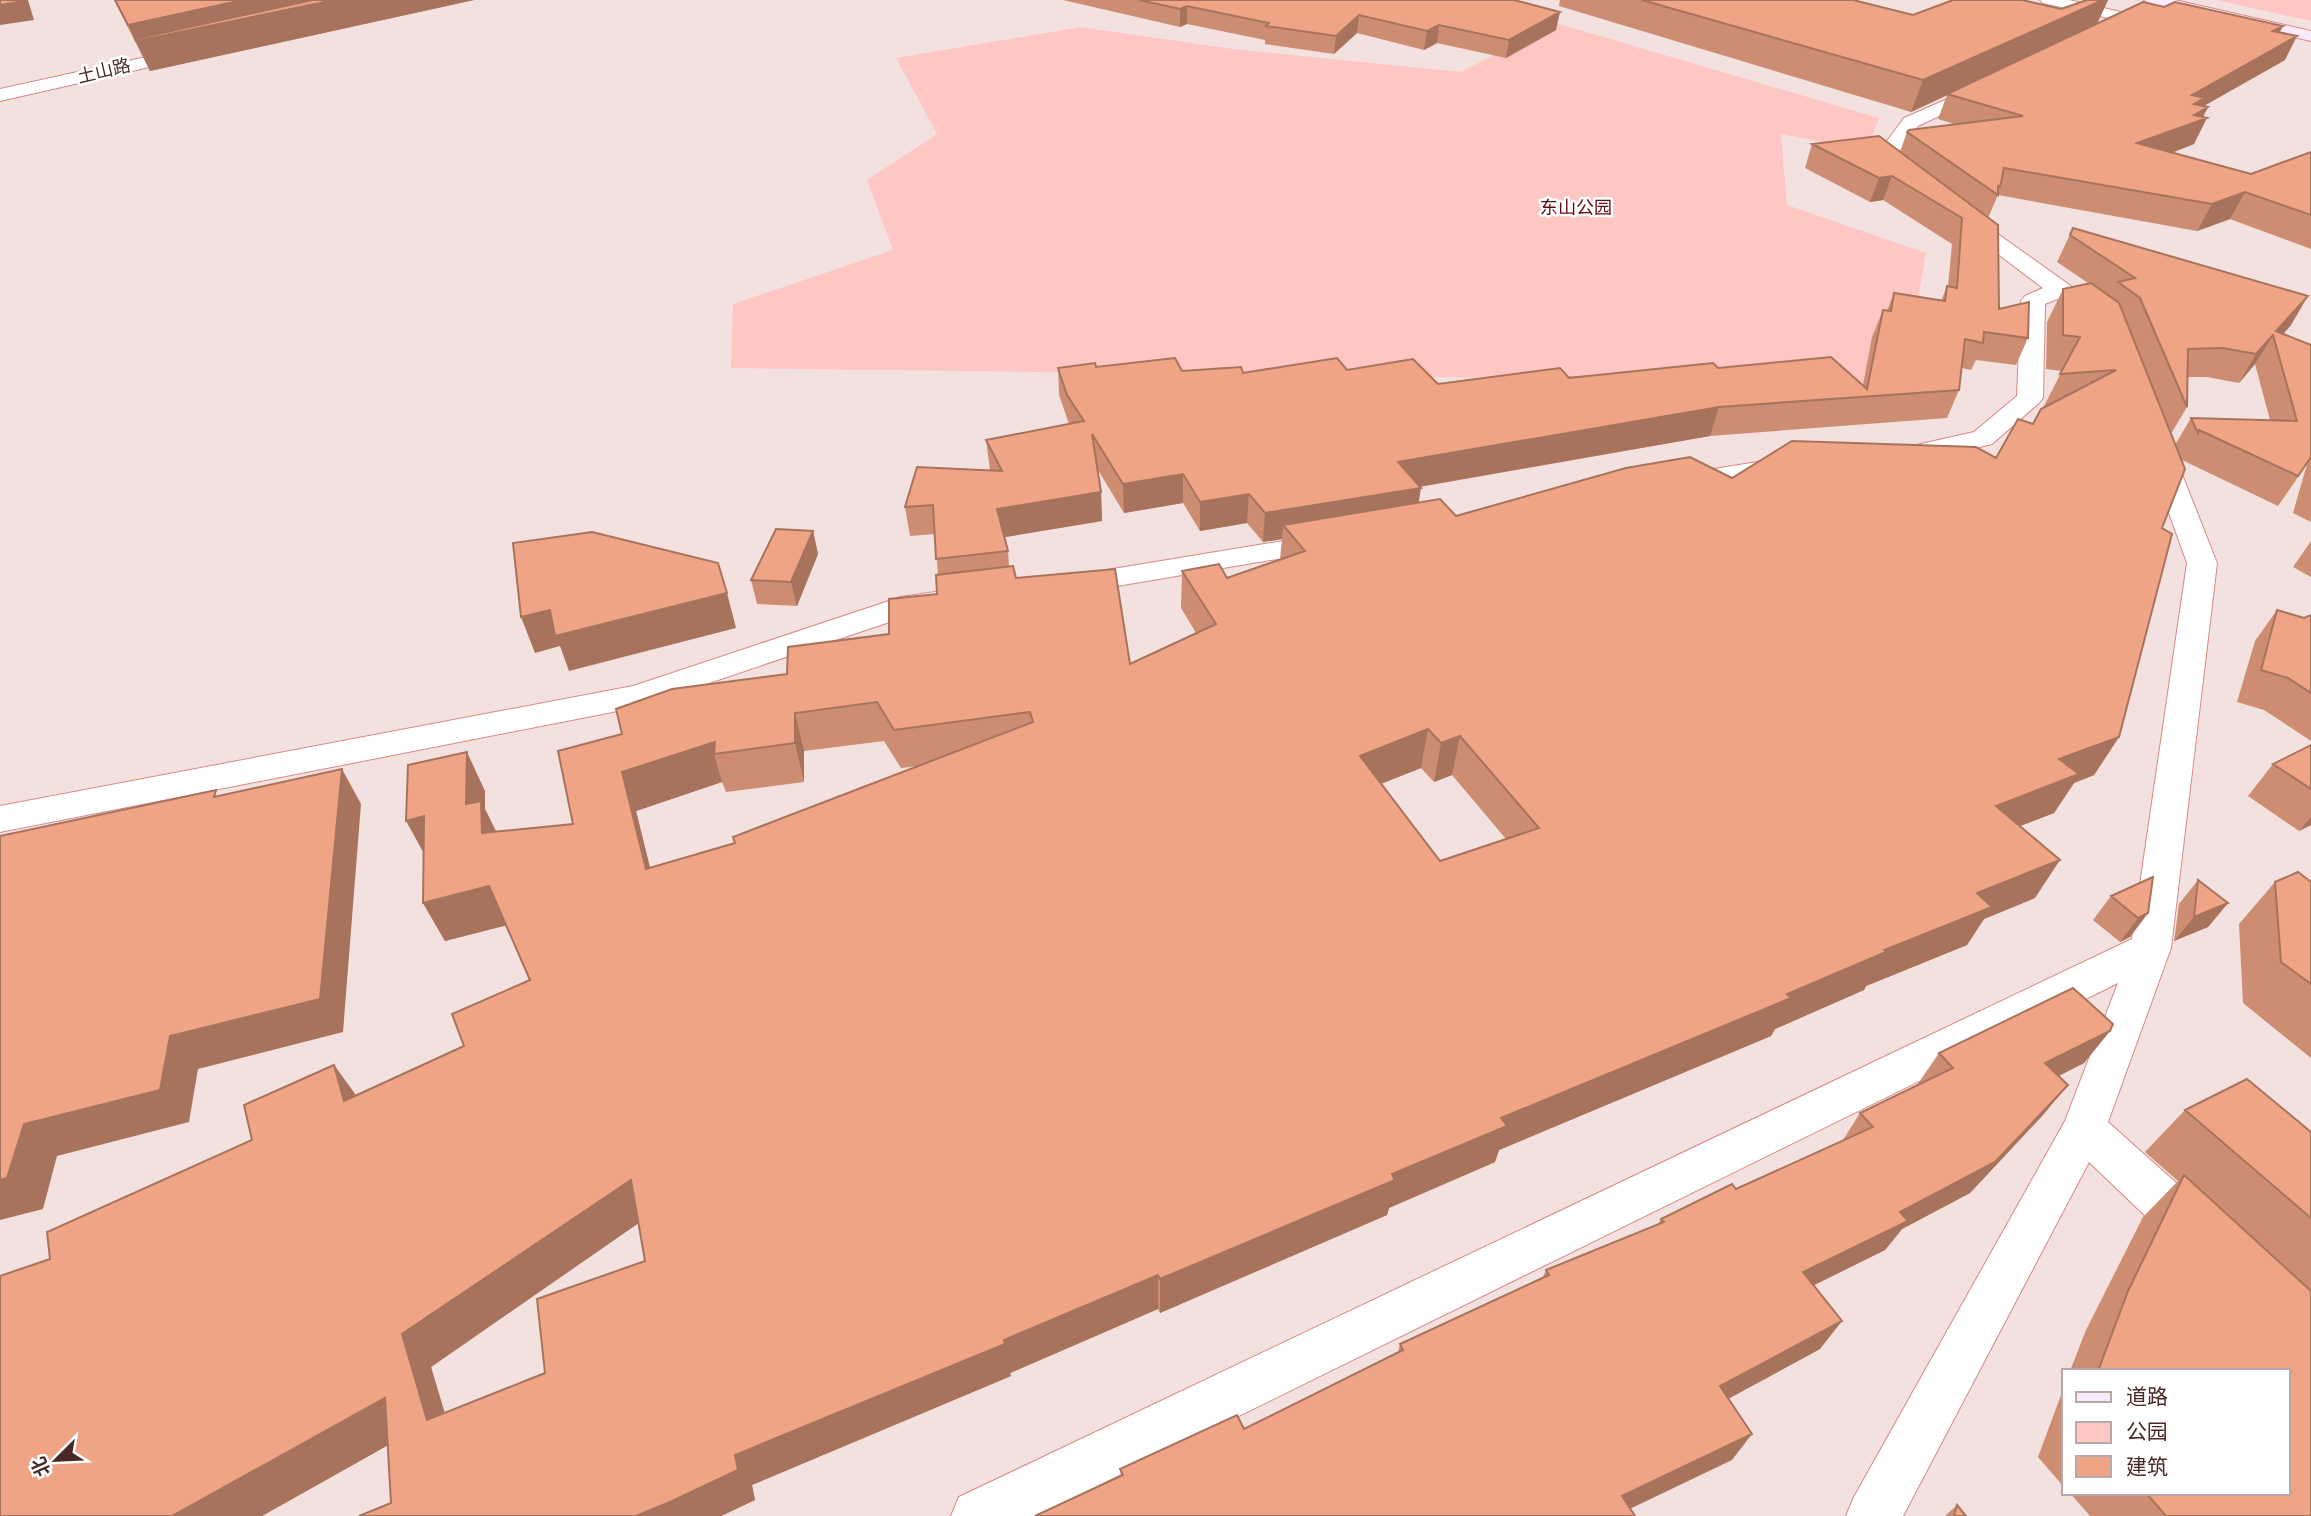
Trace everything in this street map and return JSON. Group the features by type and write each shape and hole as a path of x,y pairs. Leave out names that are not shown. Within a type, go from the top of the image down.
{"main road":[{"path":"2152,0 2311,36"},
{"path":"2197,0 2311,25"}],"street":[{"path":"2048,0 2132,19 2071,48"},
{"name":"土山路","path":"0,95 220,45"},
{"path":"2009,76 1911,122 1883,160 2060,289 2115,332 2120,345"},
{"path":"1869,459 1897,457 1983,438 2030,398 2033,301 2060,289"},
{"path":"1873,1516 2084,1128 2151,948 2202,563 2149,422"},
{"path":"1648,488 1772,467 1814,463"},
{"path":"1045,588 1099,582 1360,537"},
{"path":"0,819 638,696 912,604 966,598"},
{"path":"978,1516 2151,948"},
{"path":"2084,1128 2222,1256"}],"green space":[{"path":"2216,0 2311,0 2311,21"},
{"name":"东山公园","path":"1556,23 1879,118 1867,150 1781,134 1787,205 1926,253 1903,383 731,368 733,304 893,250 867,180 937,134 896,58 1081,27 1233,49 1461,72"}],"building":[{"path":"0,0 23,0 24,1 0,5"},
{"path":"115,0 243,0 128,25"},
{"path":"313,0 334,0 136,41 135,39"},
{"path":"1139,0 1514,0 1560,12 1509,40 1439,25 1427,31 1359,15 1336,36 1266,26 1269,23 1187,6 1180,9"},
{"path":"1642,0 1853,0 1913,15 1953,0 2022,0 2061,9 2087,0 2103,0 1923,80"},
{"path":"2143,2 2164,7 2175,2 2283,26 2273,31 2297,36 2192,95 2205,98 2194,104 2208,107 2194,115 2207,118 2137,143 2251,174 2311,152 2311,215 2245,192 2212,204 2004,168 1998,195 1907,132 2023,116 1947,94"},
{"path":"1879,136 1998,225 1999,309 2029,302 2028,338 1984,332 1983,343 1965,339 1959,390 1719,407 1398,462 1421,488 1265,513 1249,494 1200,502 1183,474 1123,484 1092,434 1101,492 997,509 1008,551 936,559 933,505 905,507 917,467 1002,471 986,440 1084,421 1067,395 1058,368 1095,363 1096,367 1175,358 1182,371 1241,367 1243,373 1337,358 1347,370 1413,359 1438,384 1560,368 1569,378 1713,363 1718,368 1831,357 1867,389 1883,310 1891,311 1894,293 1945,301 1947,286 1957,288 1962,218 1892,176 1879,178 1812,144"},
{"path":"2073,228 2308,296 2276,331 2311,345 2311,457 2298,476 2199,430 2198,433 2191,418 2297,421 2273,335 2256,354 2223,348 2188,349 2187,407 2140,298 2118,282 2135,278 2070,235"},
{"path":"2091,283 2119,303 2185,469 2162,528 2172,534 2119,737 2059,759 2079,774 1996,806 2060,860 1977,893 1992,907 1884,950 1886,952 1787,994 1791,998 1501,1118 1507,1126 1392,1174 1395,1180 1160,1279 1158,1275 1004,1340 1005,1344 735,1455 738,1470 636,1516 359,1516 391,1503 385,1398 172,1516 0,1516 0,1276 50,1259 47,1232 252,1140 244,1105 334,1065 344,1101 464,1046 452,1014 530,980 489,886 423,903 424,816 406,821 408,765 467,752 466,804 481,801 482,833 573,824 558,751 622,734 616,709 672,689 787,674 788,647 889,634 889,599 937,594 936,575 1013,566 1016,578 1115,569 1130,664 1216,624 1182,571 1219,564 1227,578 1305,551 1283,525 1440,499 1456,516 1626,468 1690,457 1732,478 1792,441 1976,447 1996,458 2018,419 2033,424 2041,409 2116,370 2060,374 2080,337 2063,335 2063,289","holes":["877,702 894,730 1030,712 1033,722 733,837 735,843 646,869 622,772 715,742 714,754 795,743 795,713","1428,729 1441,743 1460,736 1539,828 1440,861 1360,756","631,1180 645,1261 537,1299 545,1373 427,1420 402,1334"]},
{"path":"776,529 813,531 791,582 751,580"},
{"path":"592,532 718,563 727,593 555,636 550,610 521,617 513,543"},
{"path":"2277,610 2304,618 2311,615 2311,693 2288,678 2261,670"},
{"path":"2311,745 2311,789 2273,764"},
{"path":"342,769 320,999 170,1036 160,1090 24,1124 7,1178 0,1180 0,836 216,790 214,797"},
{"path":"2298,872 2311,882 2311,984 2281,962 2275,882"},
{"path":"2153,877 2148,913 2138,918 2111,896"},
{"path":"2198,880 2228,903 2194,917"},
{"path":"2073,988 2113,1024 2110,1031 2045,1063 2068,1085 1995,1162 1900,1212 1908,1221 1803,1272 1842,1321 1720,1386 1752,1434 1622,1496 1635,1516 1035,1516 1123,1475 1120,1469 1237,1415 1244,1429 1403,1350 1400,1344 1549,1275 1546,1270 1664,1222 1661,1219 1732,1184 1736,1189 1873,1127 1860,1113 1953,1068 1939,1053"},
{"path":"2247,1079 2311,1132 2311,1218 2185,1110"},
{"path":"2184,1175 2311,1291 2311,1516 2166,1516 2148,1495 2290,1495 2290,1369 2099,1369 2128,1291"},
{"path":"1957,1505 1966,1516 1954,1516"}]}
